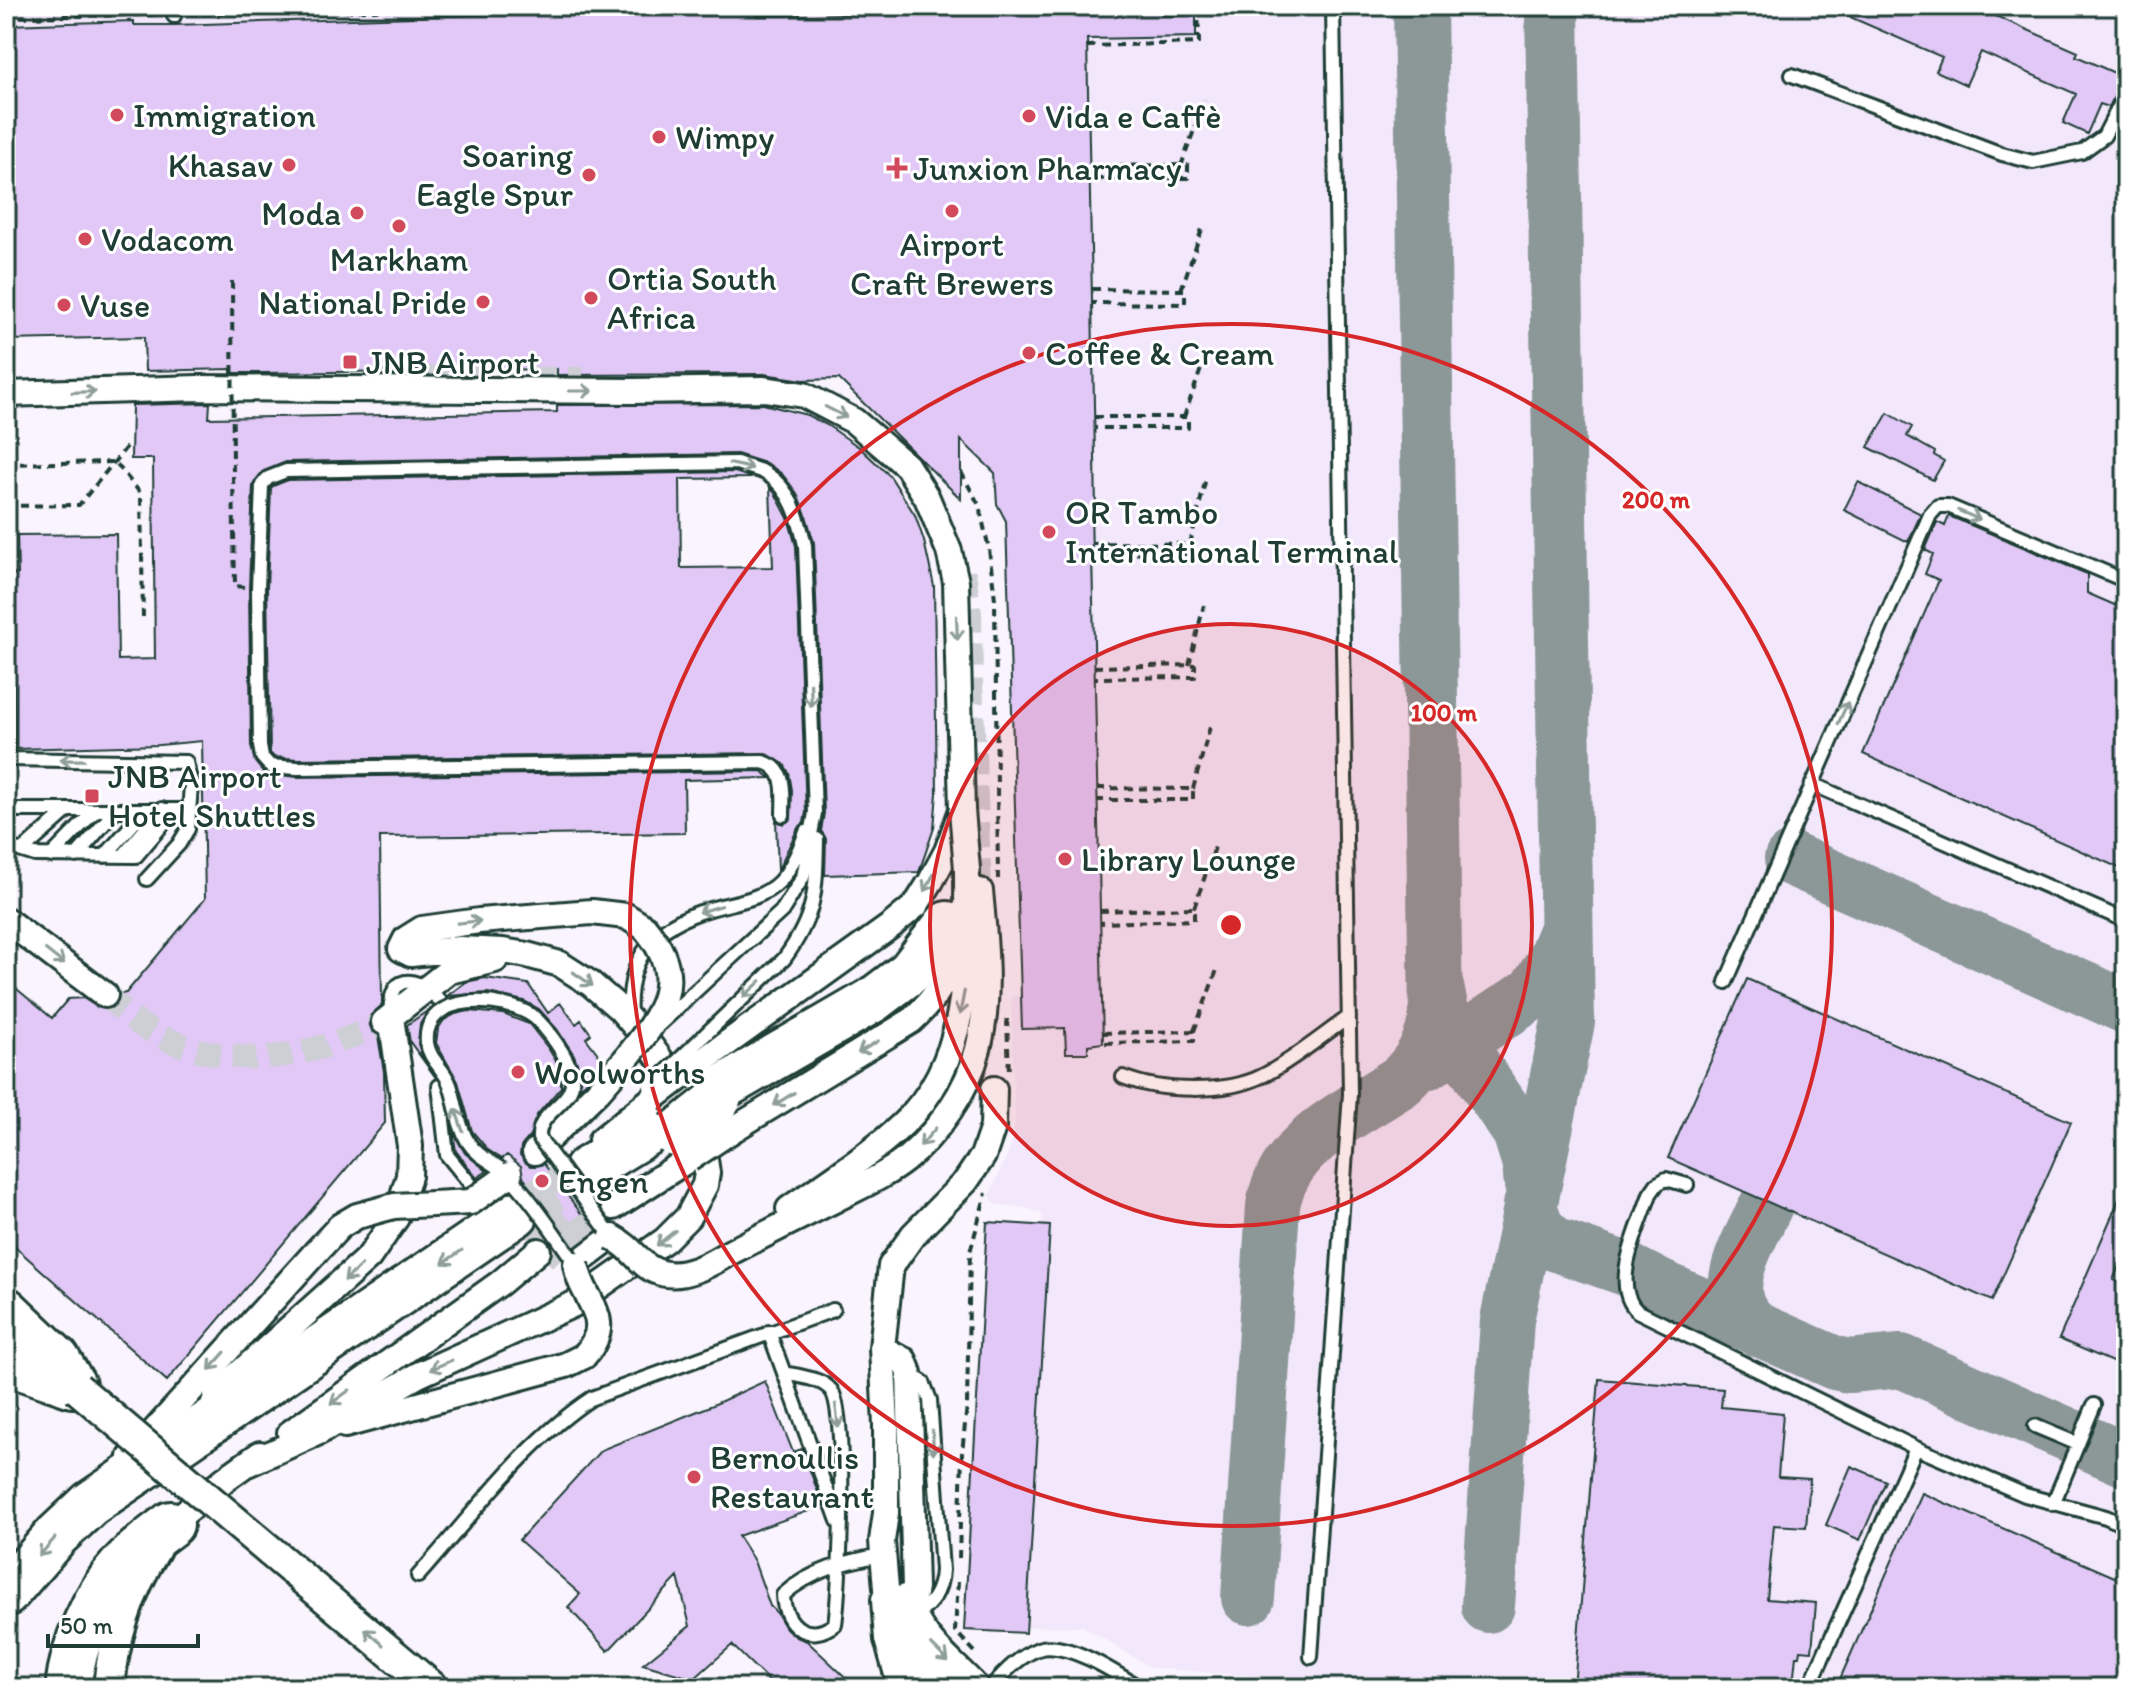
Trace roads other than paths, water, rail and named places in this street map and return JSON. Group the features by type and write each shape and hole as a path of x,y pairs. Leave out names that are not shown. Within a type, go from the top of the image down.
{"highway":[{"path":"595,1175 709,1089 758,1069 892,986 923,957 947,924"},
{"path":"6,1594 56,1536 90,1504 206,1424 506,1189"},
{"path":"6,1310 57,1359 75,1386"},
{"path":"6,1362 75,1386"},
{"path":"68,1688 71,1665 86,1623 108,1584 122,1565 171,1524"}],"street":[{"path":"6,394 198,388 764,389 804,395 854,421 907,466 927,498 949,551 956,582 962,810 967,869 965,986 947,1063 906,1122 727,1254"},
{"path":"709,1089 785,1002 916,905 947,851 962,810"},
{"path":"709,1089 834,1068 911,1021 932,1002 952,967 967,869"},
{"path":"319,1432 566,1365 584,1356 595,1342 599,1322 595,1306 577,1275 576,1264 612,1237 625,1243 653,1270 663,1274 693,1271 859,1187 903,1161 932,1134 957,1098 977,1053 986,985 980,891"},
{"path":"247,1464 319,1432 418,1375 574,1304 665,1240 688,1217 701,1196 707,1173 698,1123 677,1082 630,1022 591,984 550,961 503,951 460,949 411,954 396,949 413,934 434,925 592,912 626,916 645,928 666,962 667,991 657,1018 625,1060 598,1091 539,1148"},
{"path":"6,920 105,995"},
{"path":"206,1424 216,1397 369,1257 396,1218 409,1176 410,1146 388,1020 434,995 444,975 469,964 500,959 550,961"},
{"path":"977,1688 936,1650 904,1610 882,1555 886,1513 886,1425 882,1348 891,1266 913,1235 966,1181 983,1156 993,1127 994,1089"},
{"path":"90,1504 269,1303 348,1220 394,1206 462,1204 506,1189"},
{"path":"109,1688 111,1657 125,1609 140,1575 171,1524 247,1464 541,1251"},
{"path":"882,1348 904,1360 909,1373 915,1587 890,1639 904,1688"},
{"path":"75,1386 433,1688"},
{"path":"886,1513 908,1646 920,1663 946,1688"}],"lane":[{"path":"1311,1657 1349,1115 1333,6"},
{"path":"1792,75 2002,154 2033,162 2082,152 2104,136 2126,93"},
{"path":"709,1089 801,933 812,909 815,889 805,545 798,516 785,491 767,474 737,463 286,471 268,478 260,490 260,746 262,757 270,766 762,762 779,772 783,815"},
{"path":"1726,982 1930,515 1938,506 1948,506 2126,581"},
{"path":"6,759 186,762 191,784 188,829 179,844 147,879"},
{"path":"1812,784 2126,921"},
{"path":"630,1022 629,985 646,947 674,922 754,897 781,880 801,846 814,798"},
{"path":"6,810 191,810"},
{"path":"22,851 68,810"},
{"path":"51,856 96,810"},
{"path":"76,856 116,810"},
{"path":"105,856 145,810"},
{"path":"6,846 51,856 136,856 168,810"},
{"path":"625,1060 782,911 803,877 815,813"},
{"path":"576,1264 506,1189 480,1158 458,1124 450,1085 430,1053 428,1031 433,1019 447,1006 465,1001 511,1007 532,1016 549,1034 571,1068 574,1085 570,1094 542,1122 538,1130 539,1148 612,1237"},
{"path":"1123,1077 1145,1086 1196,1088 1237,1085 1263,1076 1349,1017"},
{"path":"439,1086 446,1149 450,1159 506,1189"},
{"path":"1687,1185 1666,1179 1653,1187 1650,1194 1625,1275 1626,1293 1633,1307 1645,1317 1916,1448 2025,1495 2106,1517 2126,1526"},
{"path":"418,1576 532,1448 568,1414 592,1398 833,1310"},
{"path":"769,1332 842,1532"},
{"path":"784,1373 825,1385 835,1396 839,1422 842,1532 839,1564 835,1624 815,1634 802,1631 790,1618 783,1605 783,1595 791,1587 839,1564 882,1555"},
{"path":"2053,1504 2094,1405"},
{"path":"2035,1426 2078,1444"},
{"path":"1809,1688 1916,1448"},
{"path":"990,1688 1011,1665 1040,1648 1063,1649 1113,1670 1140,1688"}],"tunnel":[{"path":"424,378 583,379"},
{"path":"964,572 970,614 980,891"},
{"path":"105,995 154,1033 183,1046 241,1057 299,1053 356,1035 384,1022"},
{"path":"516,1214 579,1159"},
{"path":"516,1214 586,1170"},
{"path":"538,1251 603,1193"},
{"path":"545,1252 614,1207"}],"place":[{"name":"Immigration","path":"117,115"},
{"name":"Vida e Caffè","path":"1029,116"},
{"name":"Wimpy","path":"659,137"},
{"name":"Khasav","path":"289,165"},
{"name":"Junxion Pharmacy","path":"897,168"},
{"name":"Soaring Eagle Spur","path":"589,175"},
{"name":"Airport Craft Brewers","path":"952,211"},
{"name":"Moda","path":"357,213"},
{"name":"Markham","path":"399,226"},
{"name":"Vodacom","path":"85,239"},
{"name":"Ortia South Africa","path":"591,298"},
{"name":"National Pride","path":"483,302"},
{"name":"Vuse","path":"64,305"},
{"name":"Coffee & Cream","path":"1029,353"},
{"name":"JNB Airport","path":"350,362"},
{"name":"OR Tambo International Terminal","path":"1049,532"},
{"name":"JNB Airport Hotel Shuttles","path":"92,796"},
{"name":"Library Lounge","path":"1065,859"},
{"name":"Woolworths","path":"518,1072"},
{"name":"Engen","path":"542,1181"},
{"name":"Bernoullis Restaurant","path":"694,1477"}]}
